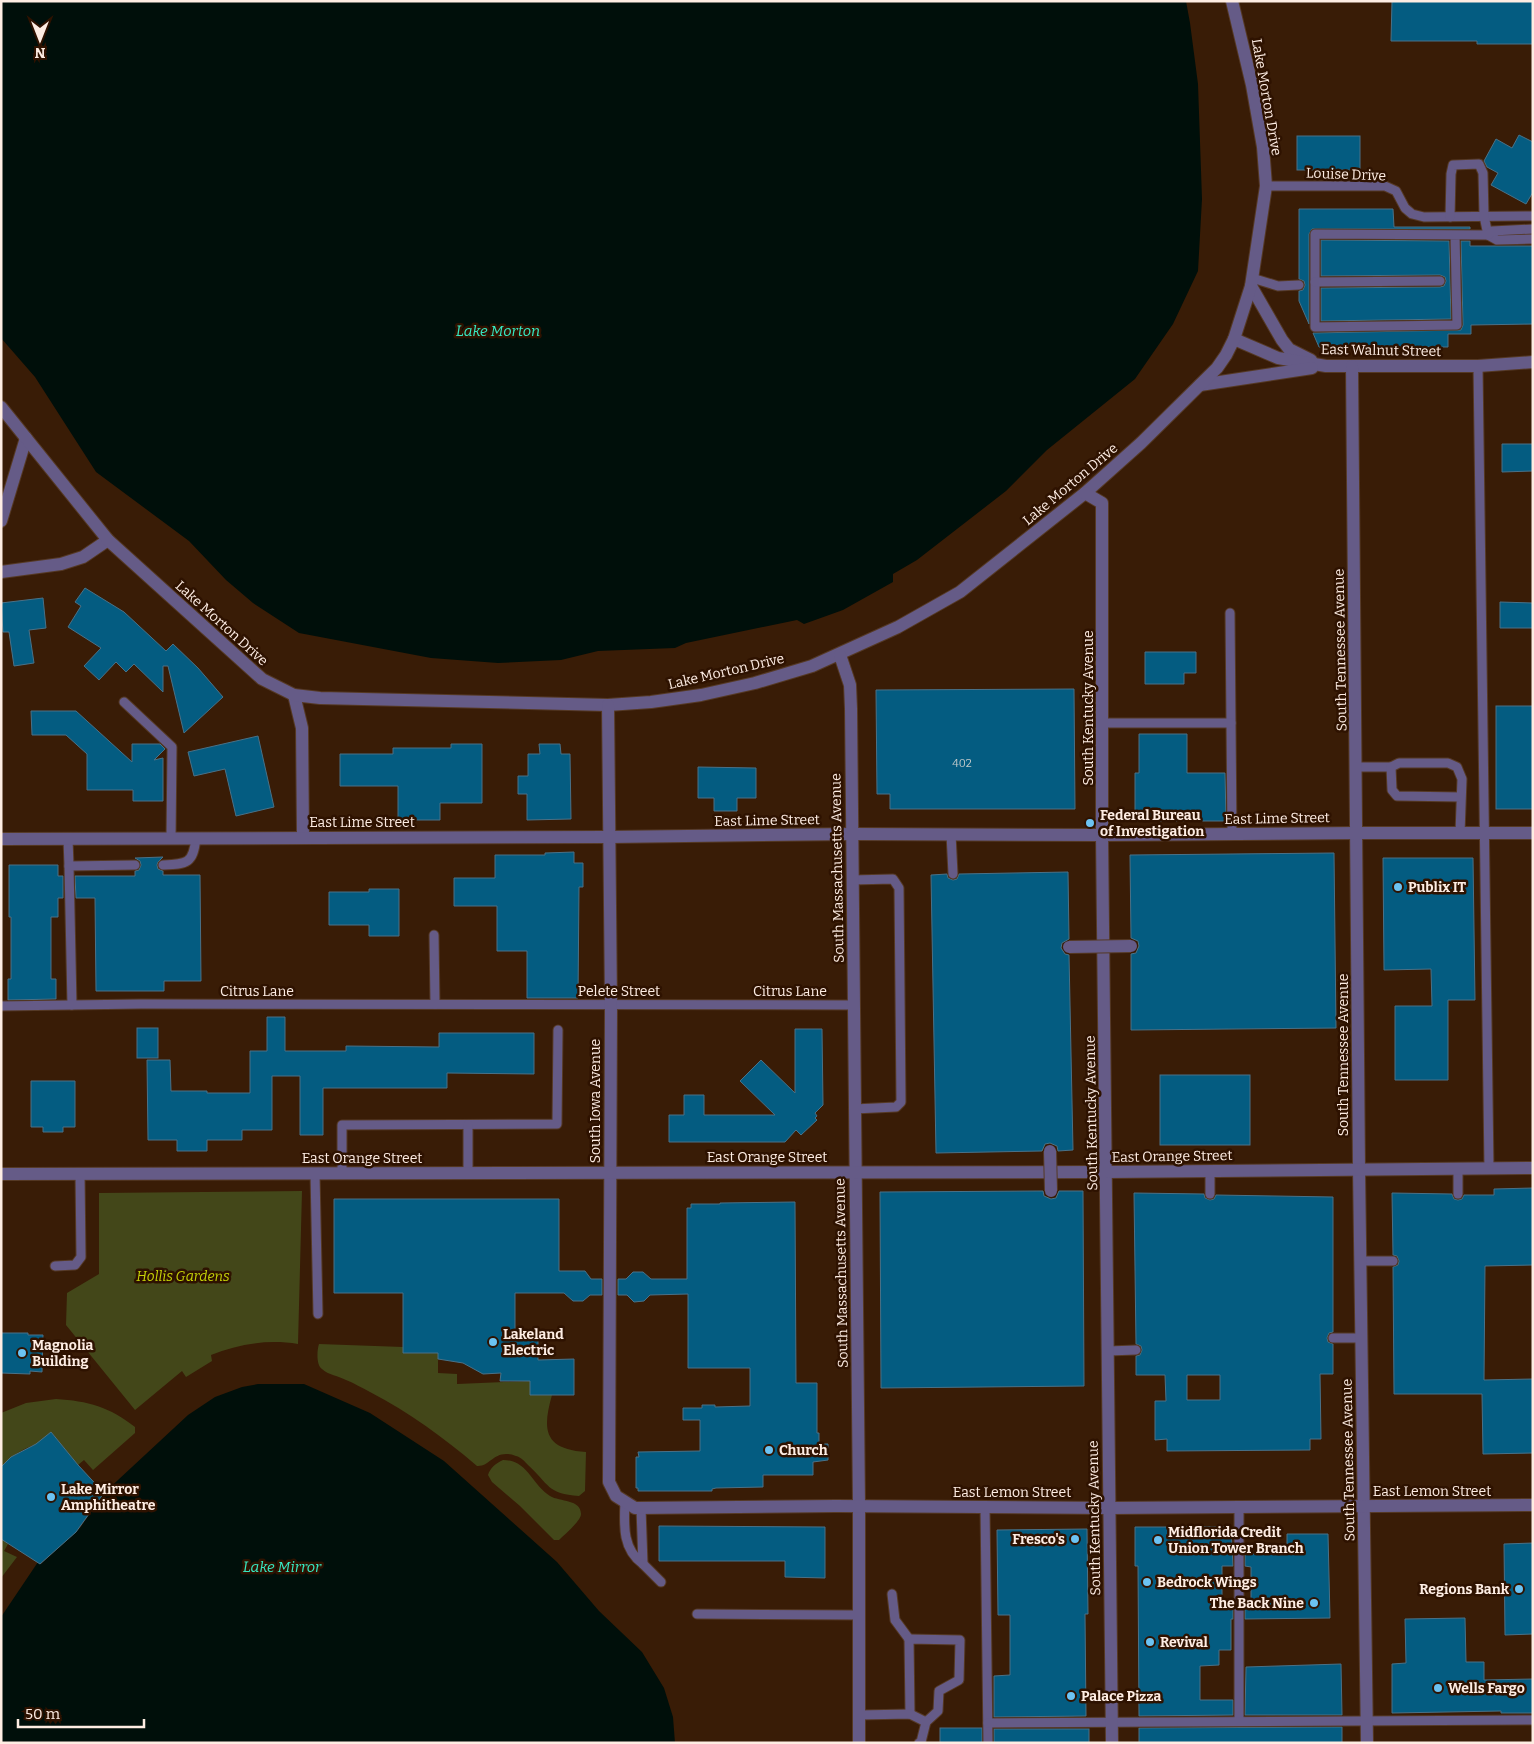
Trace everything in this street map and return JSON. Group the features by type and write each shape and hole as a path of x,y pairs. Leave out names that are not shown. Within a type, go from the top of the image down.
{"street":[{"name":"Lake Morton Drive","path":"1,407 108,540 262,679 294,695 320,698 608,705 651,702 701,695 755,683 812,666 898,627 960,592 1085,493 1200,385 1217,368 1226,355 1234,339 1251,282 1266,186 1263,147 1252,85 1232,1"},
{"path":"1251,282 1282,340 1289,349 1324,366"},
{"name":"East Walnut Street","path":"1234,339 1278,358 1324,366 1478,366 1533,362"},
{"path":"1200,385 1324,366"},
{"name":"South Tennessee Avenue","path":"1352,366 1358,1169 1367,1743"},
{"path":"1,521 26,438"},
{"name":"South Kentucky Avenue","path":"1085,493 1102,503 1102,835 1112,1743"},
{"path":"1,572 61,564 83,557 108,540"},
{"name":"South Massachusetts Avenue","path":"840,654 850,685 859,1506 859,1743"},
{"path":"294,695 302,728 303,837"},
{"name":"South Iowa Avenue","path":"608,705 610,1005 609,1482 620,1499"},
{"name":"East Lime Street","path":"1,839 609,837 852,834 1533,833"},
{"path":"1069,947 1131,946"},
{"path":"1049,1151 1050,1191"},
{"name":"East Orange Street","path":"1,1174 1106,1172 1533,1168"},
{"name":"East Lemon Street","path":"620,1499 635,1508 859,1506 1109,1508 1533,1505"}],"lane":[{"path":"1450,217 1453,165 1479,164 1483,173 1484,216 1488,235"},
{"name":"Louise Drive","path":"1266,186 1385,186 1396,191 1405,208 1412,214 1424,217 1533,216"},
{"path":"1488,235 1492,231 1533,229"},
{"path":"1455,235 1457,325 1315,327 1315,234 1488,235 1497,240 1533,239"},
{"path":"1315,282 1440,281"},
{"path":"1251,282 1278,286 1299,285"},
{"path":"1478,366 1489,1168"},
{"path":"1230,613 1232,834"},
{"path":"124,702 172,747 171,838"},
{"path":"1102,723 1231,723"},
{"path":"1356,767 1391,767 1399,763 1448,763 1457,767 1462,779 1460,833"},
{"path":"1391,767 1392,790 1397,796 1461,797"},
{"path":"951,834 953,874"},
{"path":"163,865 183,864 189,861 194,851 196,838"},
{"path":"68,839 72,1005"},
{"path":"69,866 136,865"},
{"path":"852,880 893,879 899,888 901,1102 896,1107 854,1109"},
{"path":"434,934 435,1004"},
{"name":"Pelete Street","path":"513,1004 725,1004"},
{"name":"Citrus Lane","path":"1,1006 513,1004"},
{"name":"Citrus Lane","path":"725,1004 854,1005"},
{"path":"342,1173 342,1125 557,1124 558,1030"},
{"path":"468,1124 468,1173"},
{"path":"1048,1172 1049,1151"},
{"path":"1458,1168 1458,1194"},
{"path":"1210,1170 1210,1194"},
{"path":"55,1266 75,1265 81,1257 80,1174"},
{"path":"315,1174 318,1314"},
{"path":"1360,1261 1393,1261"},
{"path":"1332,1338 1362,1338"},
{"path":"1108,1351 1136,1350"},
{"path":"620,1499 627,1545 631,1553 661,1582"},
{"path":"985,1507 988,1743"},
{"path":"1239,1507 1239,1721"},
{"path":"641,1508 643,1564"},
{"path":"892,1594 895,1620 909,1639 910,1714"},
{"path":"697,1614 859,1614"},
{"path":"909,1639 960,1640 959,1680 939,1692 938,1711 926,1722 921,1742 919,1743"},
{"path":"859,1715 910,1714 926,1722"},
{"path":"988,1723 1533,1720"}],"green space":[{"name":"Hollis Gardens","path":"302,1191 298,1344 264,1342 232,1348 211,1355 212,1361 186,1377 182,1371 135,1410 66,1325 67,1293 99,1274 99,1193"},
{"path":"319,1344 403,1347 403,1353 438,1353 438,1373 457,1374 457,1384 530,1381 530,1395 552,1395 547,1428 554,1442 562,1447 586,1452 585,1491 579,1496 560,1493 549,1487 521,1458 509,1454 503,1454 482,1466 477,1466 439,1435 399,1408 355,1384 324,1371 318,1361"},
{"path":"56,1399 88,1403 117,1414 135,1427 135,1433 93,1470 84,1460 78,1465 51,1432 45,1437 46,1440 44,1442 21,1451 1,1467 1,1413 26,1403"},
{"path":"503,1460 511,1461 524,1468 550,1496 578,1506 581,1514 580,1517 572,1528 559,1540 554,1540 520,1506 492,1482 488,1475 489,1472"},
{"path":"1,1539 8,1544 4,1551 17,1557 1,1578"}],"water":[{"name":"Lake Morton","path":"1,1 1186,1 1198,84 1202,199 1198,271 1173,324 1135,379 1047,450 1006,491 917,560 893,574 893,582 843,610 804,624 797,620 686,643 675,648 598,651 561,660 498,663 431,658 299,633 253,603 226,580 189,541 96,472 35,377 1,338"},
{"name":"Lake Mirror","path":"258,1384 304,1384 370,1413 444,1461 557,1562 599,1611 642,1652 664,1688 673,1717 675,1743 1,1743 1,1617 38,1562 41,1564 80,1528 104,1493 188,1415 215,1397 242,1387"}],"building":[{"path":"1392,1 1533,1 1533,44 1477,44 1477,41 1391,41"},
{"path":"1519,135 1533,142 1533,192 1526,204 1491,185 1498,173 1487,167 1484,161 1496,139 1512,148"},
{"path":"1297,136 1360,136 1360,170 1297,170"},
{"path":"1299,209 1393,209 1394,227 1470,227 1470,229 1312,229 1309,234 1309,324 1299,301 1299,291 1303,290 1305,285 1304,281 1299,279"},
{"path":"1321,240 1449,241 1451,319 1321,321 1321,288 1440,287 1444,286 1446,281 1445,277 1440,275 1321,276"},
{"path":"1461,241 1470,241 1470,246 1533,246 1533,324 1471,325 1471,334 1448,334 1448,347 1319,347 1313,333 1461,330 1463,325"},
{"path":"1502,444 1533,444 1533,471 1502,472"},
{"path":"85,588 124,612 166,651 173,644 198,668 223,697 184,733 168,666 163,666 163,692 134,664 126,672 116,662 99,680 84,666 101,648 68,627 81,606 75,602"},
{"path":"43,598 46,628 29,630 34,663 14,666 9,632 3,632 1,603"},
{"path":"1500,602 1533,603 1533,628 1500,628"},
{"path":"1145,652 1196,652 1196,673 1184,673 1184,684 1145,684"},
{"path":"1074,689 1075,809 890,809 890,794 877,794 876,690"},
{"path":"1496,706 1533,706 1533,809 1496,809"},
{"path":"31,711 76,711 132,762 132,744 160,744 165,749 154,760 163,758 163,801 133,801 133,790 87,790 87,754 66,735 32,735"},
{"path":"1139,734 1187,734 1187,773 1225,773 1226,821 1135,821 1135,773 1139,773"},
{"path":"258,736 274,807 236,816 225,769 194,776 188,752"},
{"path":"451,744 482,744 482,803 440,803 440,820 398,820 398,786 340,786 340,754 393,754 393,748 451,748"},
{"path":"539,744 560,744 561,754 570,754 571,819 527,820 527,794 518,794 518,776 528,776 528,754 540,754"},
{"path":"698,767 756,768 756,798 737,798 737,811 714,811 714,798 698,798"},
{"path":"574,852 574,863 583,863 583,887 579,887 578,998 527,998 527,951 497,951 497,906 454,906 454,878 495,878 495,855 545,855 545,853"},
{"path":"1334,853 1336,1028 1131,1030 1131,954 1136,953 1139,946 1138,941 1131,938 1130,855"},
{"path":"163,857 157,865 158,869 163,871 163,875 200,875 201,981 164,981 164,991 96,991 95,898 76,898 75,876 135,876 135,871 139,870 141,865 140,861 135,858"},
{"path":"1383,858 1473,858 1475,1000 1448,1000 1448,1080 1395,1080 1395,1006 1432,1006 1431,969 1384,970"},
{"path":"9,865 58,865 58,876 63,876 63,898 58,898 58,917 51,917 51,979 56,979 56,999 8,1000 8,979 11,979"},
{"path":"1068,872 1069,939 1062,943 1061,948 1065,954 1069,955 1073,1150 1058,1151 1057,1146 1050,1143 1045,1144 1042,1151 936,1153 931,875 947,874 948,878 953,880 957,879 959,874"},
{"path":"369,889 399,889 399,936 369,936 369,925 329,925 329,892 369,892"},
{"path":"267,1017 285,1017 285,1051 346,1051 346,1046 439,1047 439,1033 534,1033 534,1074 447,1073 447,1088 323,1088 323,1135 300,1135 300,1076 272,1076 272,1130 242,1130 242,1140 207,1140 207,1151 177,1151 177,1140 148,1140 147,1060 170,1060 171,1091 250,1093 250,1051 267,1051"},
{"path":"137,1028 158,1028 158,1058 137,1058"},
{"path":"795,1029 822,1029 823,1105 815,1113 817,1120 801,1135 796,1130 785,1142 669,1142 669,1115 684,1115 684,1095 704,1095 704,1115 775,1115 740,1081 761,1060 795,1093"},
{"path":"1160,1075 1250,1075 1250,1145 1160,1145"},
{"path":"31,1081 75,1081 75,1127 63,1127 63,1132 43,1132 43,1127 31,1127"},
{"path":"1533,1188 1533,1265 1485,1266 1484,1380 1533,1379 1533,1453 1483,1454 1482,1394 1394,1394 1393,1267 1398,1265 1399,1261 1397,1256 1393,1255 1392,1193 1452,1194 1454,1199 1458,1200 1462,1199 1464,1195 1494,1195 1494,1189"},
{"path":"1043,1191 1044,1196 1051,1199 1056,1198 1059,1191 1083,1191 1084,1386 881,1388 880,1192"},
{"path":"1134,1193 1204,1194 1205,1198 1210,1200 1214,1199 1216,1195 1333,1197 1333,1332 1329,1333 1327,1338 1328,1342 1333,1344 1333,1374 1320,1374 1321,1439 1310,1439 1310,1450 1167,1451 1167,1439 1155,1440 1155,1401 1166,1401 1165,1375 1136,1375 1136,1356 1140,1355 1142,1350 1141,1346 1136,1344","holes":["1187,1375 1220,1375 1220,1400 1187,1400"]},
{"path":"334,1199 559,1199 559,1271 585,1271 591,1279 602,1279 602,1295 590,1295 583,1301 573,1301 564,1293 515,1293 515,1330 538,1331 538,1360 574,1359 574,1395 530,1395 530,1381 500,1381 501,1373 483,1374 463,1363 438,1359 438,1353 403,1353 403,1293 334,1293"},
{"path":"795,1202 796,1383 817,1383 817,1433 819,1433 819,1444 828,1444 828,1460 813,1462 813,1475 763,1475 763,1487 716,1488 712,1489 712,1491 638,1491 638,1488 636,1488 636,1457 639,1457 638,1452 700,1451 700,1420 683,1420 683,1408 702,1408 702,1405 715,1405 715,1407 750,1406 750,1368 688,1368 688,1294 650,1295 644,1301 634,1302 627,1295 618,1295 618,1279 626,1279 633,1272 643,1272 651,1279 687,1279 687,1208 691,1208 691,1204"},
{"name":"Magnolia Building","path":"1,1333 43,1335 42,1372 30,1371 30,1374 1,1373"},
{"name":"Lake Mirror Amphitheatre","path":"51,1432 104,1493 76,1532 40,1564 1,1539 1,1467 11,1457 36,1444"},
{"path":"659,1526 825,1527 825,1578 785,1577 785,1561 659,1561"},
{"path":"1135,1527 1231,1527 1233,1566 1222,1566 1222,1602 1233,1602 1231,1650 1219,1650 1219,1665 1200,1666 1200,1700 1233,1700 1233,1715 1139,1716 1138,1566 1135,1566"},
{"path":"1087,1529 1088,1614 1085,1614 1086,1716 994,1717 994,1676 1010,1675 1010,1615 998,1615 997,1530"},
{"path":"1287,1534 1328,1534 1330,1618 1245,1619 1245,1602 1251,1602 1251,1567 1245,1566 1245,1554 1287,1554"},
{"name":"Regions Bank","path":"1533,1543 1533,1634 1505,1635 1504,1544"},
{"path":"1465,1618 1466,1662 1484,1662 1484,1680 1533,1679 1533,1713 1501,1713 1501,1711 1392,1713 1392,1664 1406,1663 1405,1619"},
{"path":"1341,1664 1342,1715 1245,1715 1246,1667"},
{"path":"1342,1727 1342,1743 1139,1743 1139,1728"},
{"path":"940,1728 982,1728 982,1743 940,1743"},
{"path":"994,1729 1089,1729 1089,1743 994,1743"}],"place":[{"name":"Federal Bureau of Investigation","path":"1090,823"},
{"name":"Publix IT","path":"1398,887"},
{"name":"Lakeland Electric","path":"493,1342"},
{"name":"Magnolia Building","path":"22,1353"},
{"name":"Church","path":"769,1450"},
{"name":"Lake Mirror Amphitheatre","path":"51,1497"},
{"name":"Fresco's","path":"1075,1539"},
{"name":"Midflorida Credit Union Tower Branch","path":"1158,1540"},
{"name":"Bedrock Wings","path":"1147,1582"},
{"name":"Regions Bank","path":"1519,1589"},
{"name":"The Back Nine","path":"1314,1603"},
{"name":"Revival","path":"1150,1642"},
{"name":"Wells Fargo","path":"1438,1688"},
{"name":"Palace Pizza","path":"1071,1696"}]}
